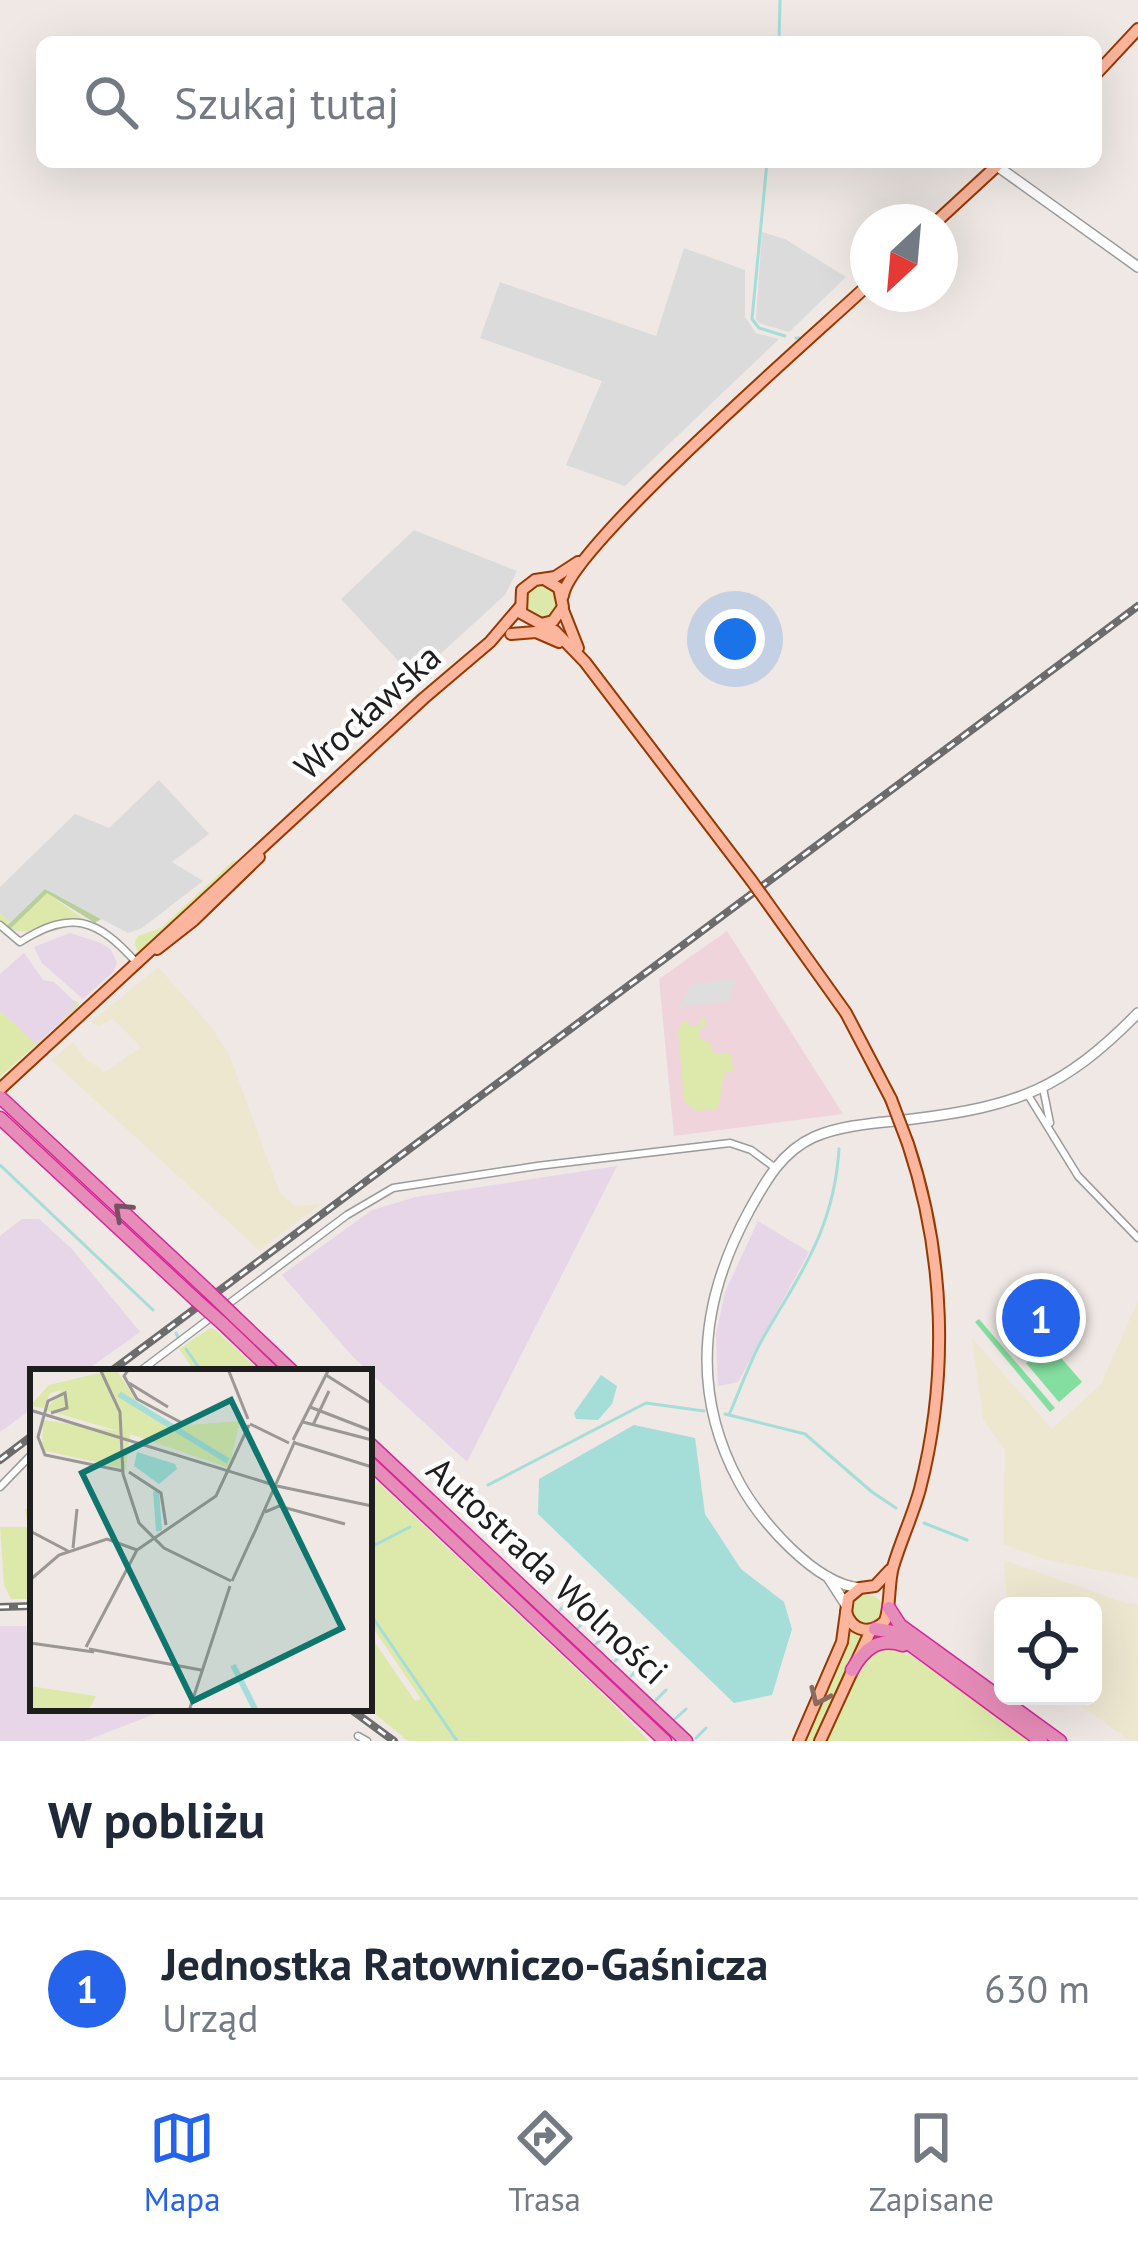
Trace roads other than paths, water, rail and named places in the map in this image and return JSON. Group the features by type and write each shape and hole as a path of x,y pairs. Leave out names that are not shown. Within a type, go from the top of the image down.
{"highway":[{"path":"0,1093 228,1320 289,1369"},
{"path":"2,1120 202,1295"},
{"path":"228,1320 270,1369"},
{"name":"Autostrada Wolności","path":"372,1446 686,1741"},
{"name":"Autostrada Wolności","path":"372,1465 665,1741"},
{"path":"888,1605 900,1625 1060,1741"},
{"path":"873,1629 893,1632 1041,1741"},
{"path":"852,1670 864,1651 882,1642 915,1651"}],"main road":[{"path":"1102,68 1138,29"},
{"path":"956,204 995,168"},
{"path":"820,1741 873,1629 885,1621 893,1568 927,1458 939,1354 935,1262 922,1193 891,1099 846,1013 752,880 585,662 555,631 537,624 519,608 522,590 535,580 556,577 581,560 647,491 850,302"},
{"path":"581,560 565,586 563,602 564,620 585,662"},
{"path":"544,580 554,583 563,602"},
{"path":"537,624 553,621 563,602"},
{"name":"Wrocławska","path":"0,1093 154,950 194,920 287,825 490,642 519,608"},
{"name":"Wrocławska","path":"490,642 537,624"},
{"path":"511,634 548,635 585,662"},
{"path":"800,1741 842,1642 846,1608 893,1568"},
{"path":"865,1588 888,1605"},
{"path":"846,1608 857,1628 873,1629"}],"street":[{"path":"1004,168 1138,267"},
{"path":"0,925 20,942 55,924 85,923 111,936 138,965"},
{"path":"846,1608 828,1577 778,1535 744,1491 719,1430 708,1376 708,1324 718,1278 745,1218 775,1167 810,1139 838,1129 990,1108 1028,1096 1095,1055 1138,1013"},
{"path":"1043,1088 1050,1126"},
{"path":"1028,1096 1078,1176 1138,1238"},
{"path":"143,1369 347,1215 394,1188 695,1145 742,1145 775,1167"},
{"path":"0,1486 30,1456"},
{"path":"828,1577 865,1588"},
{"path":"358,1736 367,1741"}],"water":[{"path":"601,1375 617,1386 612,1404 598,1420 576,1419 574,1413"},
{"path":"634,1425 695,1438 705,1514 741,1569 784,1602 792,1629 772,1695 734,1703 538,1514 539,1479"}],"waterway":[{"path":"779,36 780,0"},
{"path":"766,168 752,319 759,328 785,336"},
{"path":"729,1415 758,1347 823,1227 839,1149"},
{"path":"0,1165 153,1310"},
{"path":"176,1333 178,1337"},
{"path":"186,1349 200,1369"},
{"path":"488,1485 646,1403 704,1411"},
{"path":"725,1414 805,1434 896,1508"},
{"path":"466,1494 475,1491"},
{"path":"924,1523 967,1540"},
{"path":"372,1546 410,1527"},
{"path":"560,1610 571,1599"},
{"path":"372,1616 457,1741"},
{"path":"578,1628 589,1616"},
{"path":"596,1644 607,1634"},
{"path":"615,1661 625,1651"},
{"path":"631,1676 643,1664"},
{"path":"656,1700 666,1690"},
{"path":"675,1719 686,1709"},
{"path":"696,1738 706,1728"}],"railway":[{"path":"114,1369 1138,606"},
{"path":"0,1460 30,1437"},
{"path":"0,1607 30,1606"},
{"path":"353,1711 394,1741"}],"place":[{"name":"Jednostka Ratowniczo-Gaśnicza","path":"1041,1318"}]}
